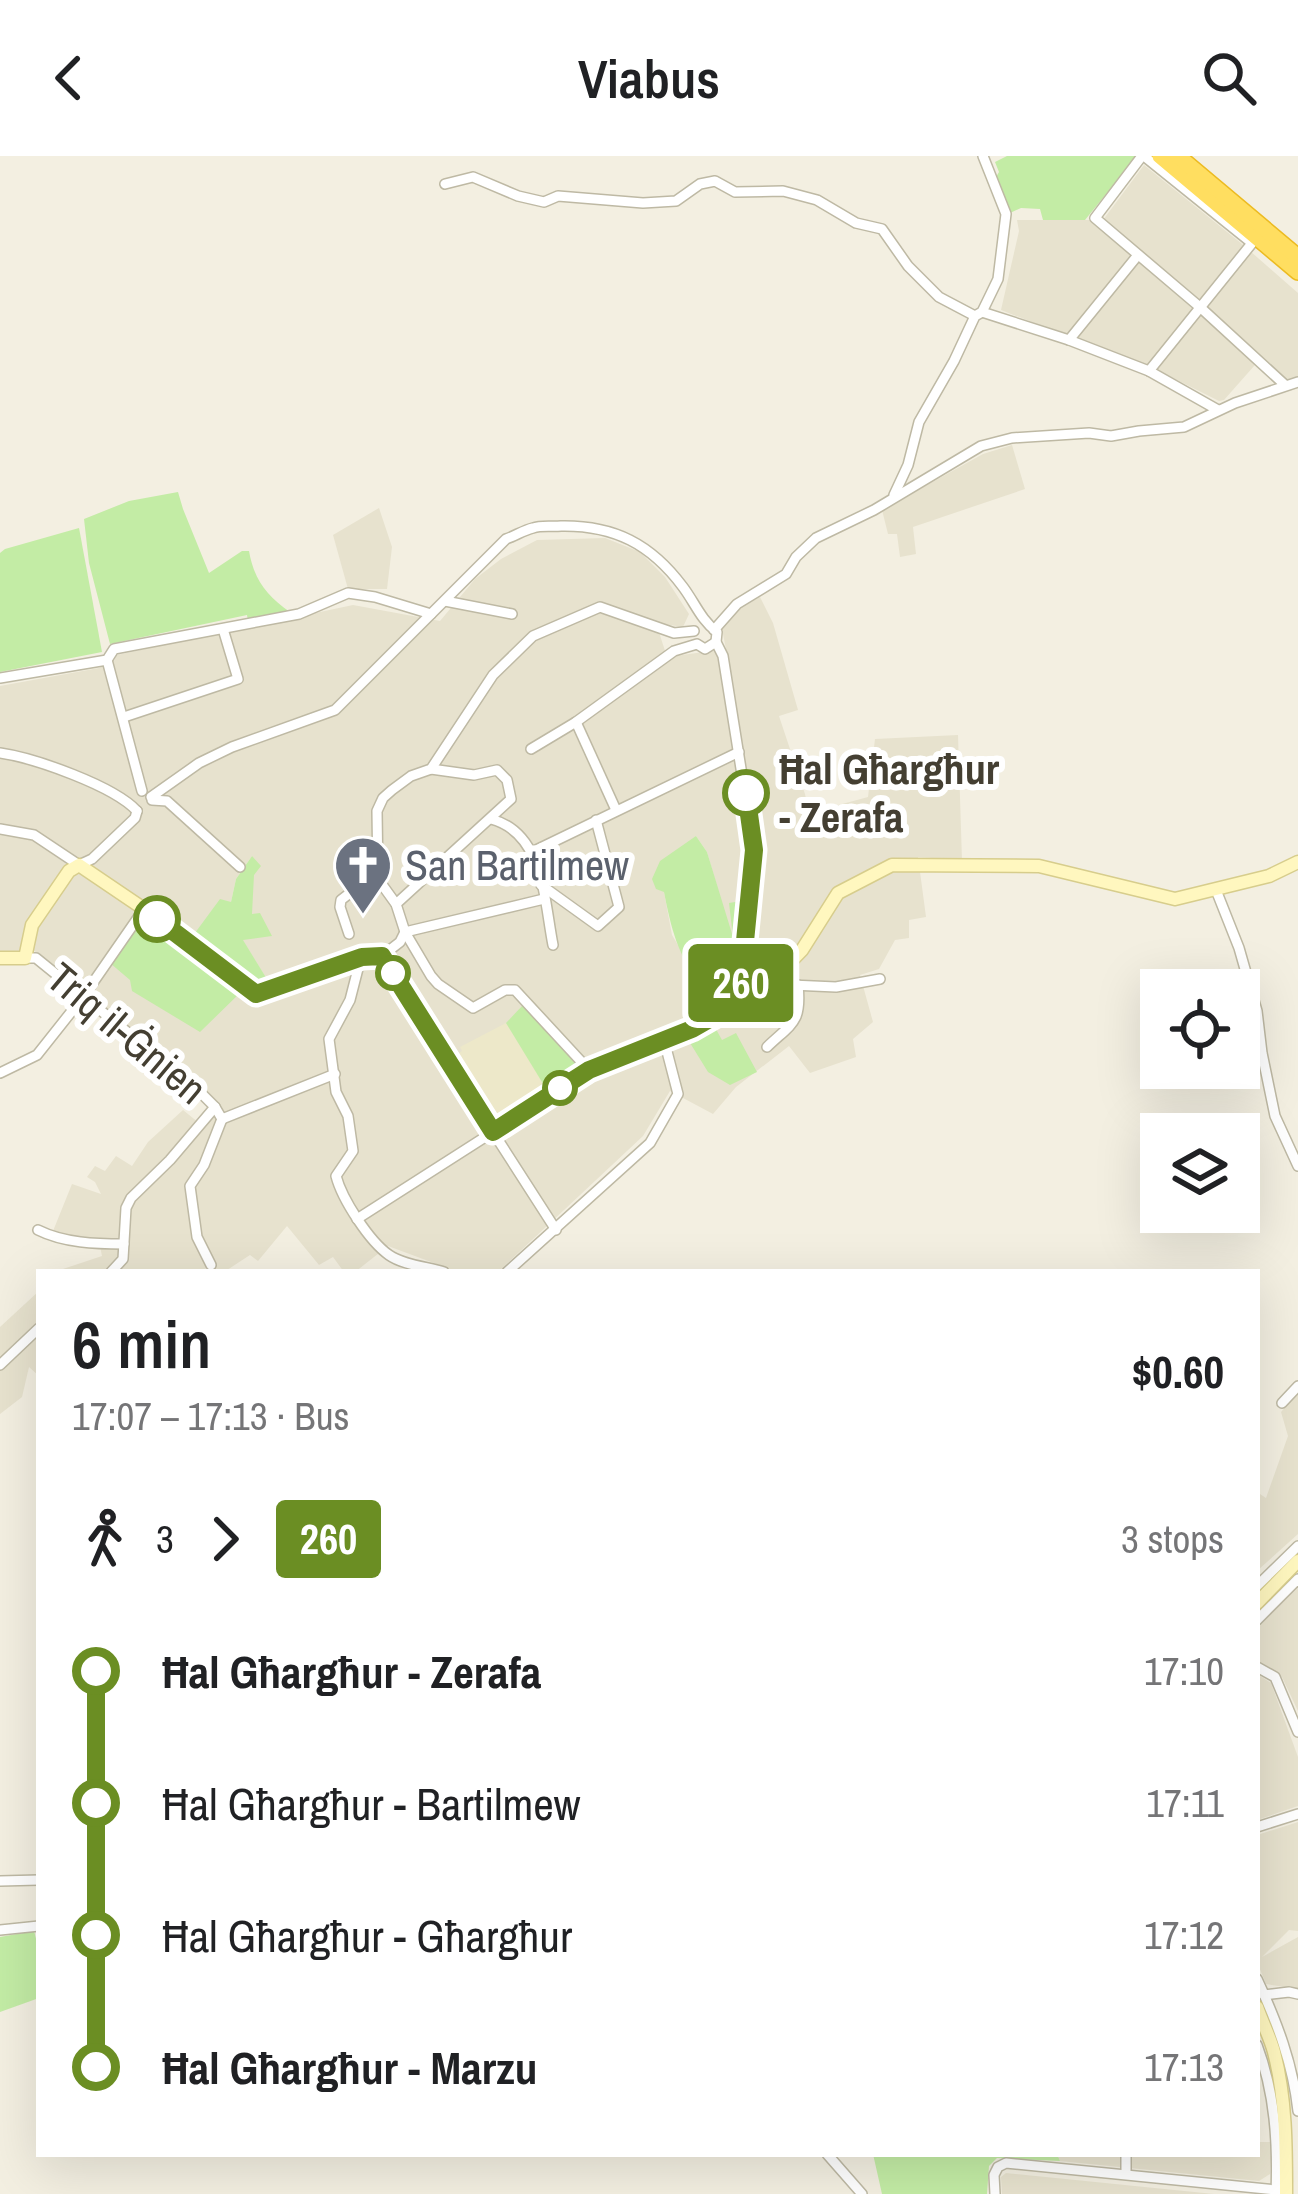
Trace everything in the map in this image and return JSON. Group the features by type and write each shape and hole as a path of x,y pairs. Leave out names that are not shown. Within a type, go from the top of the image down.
{"highway":[{"path":"1160,156 1254,240 1298,272"},
{"path":"1178,156 1298,256"}],"street":[{"path":"894,495 919,422 998,279 1006,214 982,156"},
{"path":"1150,371 1201,308 1254,240 1143,156 1095,218 1201,308 1286,385"},
{"path":"445,184 473,177 544,202 558,196 676,201 700,184 715,182 735,191 783,191 817,200 856,223 882,229 908,266 939,297 1150,371 1218,410"},
{"path":"1070,340 1138,255"},
{"path":"694,631 697,644 705,649 712,632 736,604 786,574 816,538 874,510 981,446 1012,438 1111,436 1184,428 1218,410 1298,382"},
{"path":"148,796 232,747 334,710 506,539 534,527 590,526 625,537 664,563 685,589 723,656 754,850 739,1002"},
{"path":"0,678 107,660 114,649 299,614 348,593 431,614"},
{"path":"445,601 512,614"},
{"path":"431,769 494,675 533,636 600,607 674,633 712,632"},
{"path":"124,717 238,679 223,629"},
{"path":"531,749 674,651 697,644"},
{"path":"0,753 66,772 146,811 148,796 107,660"},
{"path":"576,722 616,810"},
{"path":"532,852 739,752"},
{"path":"396,904 511,799 507,780 497,770 474,775 431,769 411,776 383,798 375,822 378,879 438,984 473,1008 505,990 515,990 589,1070"},
{"path":"0,958 25,958 32,926 69,871 92,860 135,818 133,795 167,801 240,867"},
{"path":"491,819 513,830 532,852 553,945"},
{"path":"541,885 598,926 619,907 596,820"},
{"path":"0,829 34,835 144,909 256,994 362,957 382,956 405,932"},
{"path":"357,1219 589,1070 692,1029 769,984 802,950 838,893 892,865 1039,866 1175,899 1269,876 1298,862"},
{"path":"349,934 341,900 359,886"},
{"path":"1216,890 1257,1010 1275,1116 1298,1166"},
{"path":"405,932 544,899"},
{"path":"0,1073 37,1054 144,909"},
{"path":"382,956 556,1230"},
{"path":"362,957 350,1000 329,1039 336,1092 348,1116 353,1151 336,1176 357,1219 391,1257 433,1269"},
{"name":"Triq il-Ġnien","path":"25,958 36,958 215,1107 222,1119"},
{"path":"769,984 836,987 880,979"},
{"path":"766,1047 797,1018 798,985"},
{"path":"510,1269 650,1143 678,1094 664,1040"},
{"path":"211,1265 197,1237 190,1186 222,1119 335,1075"},
{"path":"114,1269 123,1258 126,1208 131,1198 215,1107"},
{"path":"38,1230 98,1244 124,1244"},
{"path":"0,1365 36,1331"},
{"path":"1282,1403 1298,1386"},
{"path":"1260,1583 1298,1546"},
{"path":"1260,1600 1298,1561"},
{"path":"1260,1617 1298,1579"},
{"path":"1260,1669 1275,1677 1298,1730"},
{"path":"1260,1826 1298,1814"},
{"path":"0,1881 36,1880"},
{"path":"0,1930 36,1926"},
{"path":"1261,2001 1289,1992 1298,1994"},
{"path":"1261,2001 1285,2043 1298,2111"},
{"path":"1261,2001 1274,2052 1286,2138 1280,2192"},
{"path":"1260,2052 1269,2078 1280,2192"},
{"path":"830,2157 862,2194"},
{"path":"1076,2168 1077,2157"},
{"path":"1126,2157 1126,2174"},
{"path":"995,2194 994,2175 1006,2164 1280,2192"}],"shaded area":[{"path":"1144,165 1298,293 1298,377 1288,380 1262,357 1219,401 1165,374 1001,310 1019,231 1017,220 1103,220"},
{"path":"1012,445 1025,489 913,527 916,554 900,557 897,534 888,534 882,510 983,454"},
{"path":"379,508 392,547 387,589 348,589 333,535"},
{"path":"605,538 640,552 665,577 689,614 683,627 656,623 667,657 726,649 722,629 742,607 760,597 773,623 798,710 779,716 809,813 868,797 875,739 958,735 962,860 918,857 926,917 909,920 909,938 895,940 879,969 860,975 873,1022 853,1039 856,1057 810,1073 789,1046 736,1087 713,1114 670,1091 643,1136 501,1269 450,1269 388,1246 359,1269 342,1269 333,1257 319,1265 287,1226 258,1261 250,1255 229,1269 63,1269 102,1256 100,1246 51,1236 72,1184 101,1194 87,1177 95,1166 105,1171 116,1156 132,1166 148,1142 183,1110 204,1127 220,1106 32,949 0,954 0,686 99,668 117,655 353,605 440,621 475,579 537,540","holes":["696,836 707,852 735,949 735,968 702,985 672,935 664,892","252,856 252,915 271,935 242,939 269,983 192,937 231,902 236,879"]},
{"path":"506,1023 548,1089 499,1120 486,1108 454,1057 462,1051 460,1047"},
{"path":"36,1294 36,1373 29,1367 22,1397 0,1414 0,1327"},
{"path":"1298,1393 1298,1534 1260,1568 1260,1494 1266,1498 1288,1436 1281,1412"},
{"path":"1298,1588 1298,1711 1282,1677 1260,1662 1260,1624"},
{"path":"1260,1676 1271,1683 1298,1757 1298,1806 1260,1819"},
{"path":"1298,1822 1298,1931 1289,1930 1262,1957 1298,1937 1298,1989 1266,1984 1260,1969 1260,1834"},
{"path":"1260,2142 1272,2142 1270,2174 1259,2181 1060,2161 1058,2157 1260,2157"},
{"path":"1006,2173 1214,2194 1002,2194 1001,2177"}],"green space":[{"path":"1007,156 1137,156 1085,220 1043,220 1040,209 1010,213 995,162"},
{"path":"178,492 209,573 249,551 263,586 290,612 248,621 247,615 110,644 89,563 84,519 129,501"},
{"path":"79,528 102,652 0,672 0,553"},
{"path":"696,836 707,852 733,937 729,903 741,901 735,968 702,986 677,942 664,892 656,889 652,879 660,861"},
{"path":"252,856 261,866 254,875 252,914 260,913 272,936 243,940 270,984 256,983 192,937 220,899 231,902 236,879"},
{"path":"144,919 242,991 200,1032 132,991 130,980 110,963"},
{"path":"523,1005 579,1067 545,1087 506,1023"},
{"path":"712,1022 722,1040 736,1033 757,1072 730,1085 708,1072 687,1038"},
{"path":"34,1931 36,1999 0,2012 0,1937"},
{"path":"874,2157 1058,2157 1060,2161 997,2158 989,2166 987,2194 882,2194"}],"bus line":[{"name":"260","path":"157,919 256,994 362,957 382,956 493,1132 589,1070 692,1029 739,1002 754,850 746,793"}],"place":[{"name":"Ħal Għargħur - Zerafa","path":"746,793"},
{"name":"San Bartilmew","path":"363,916"}]}
